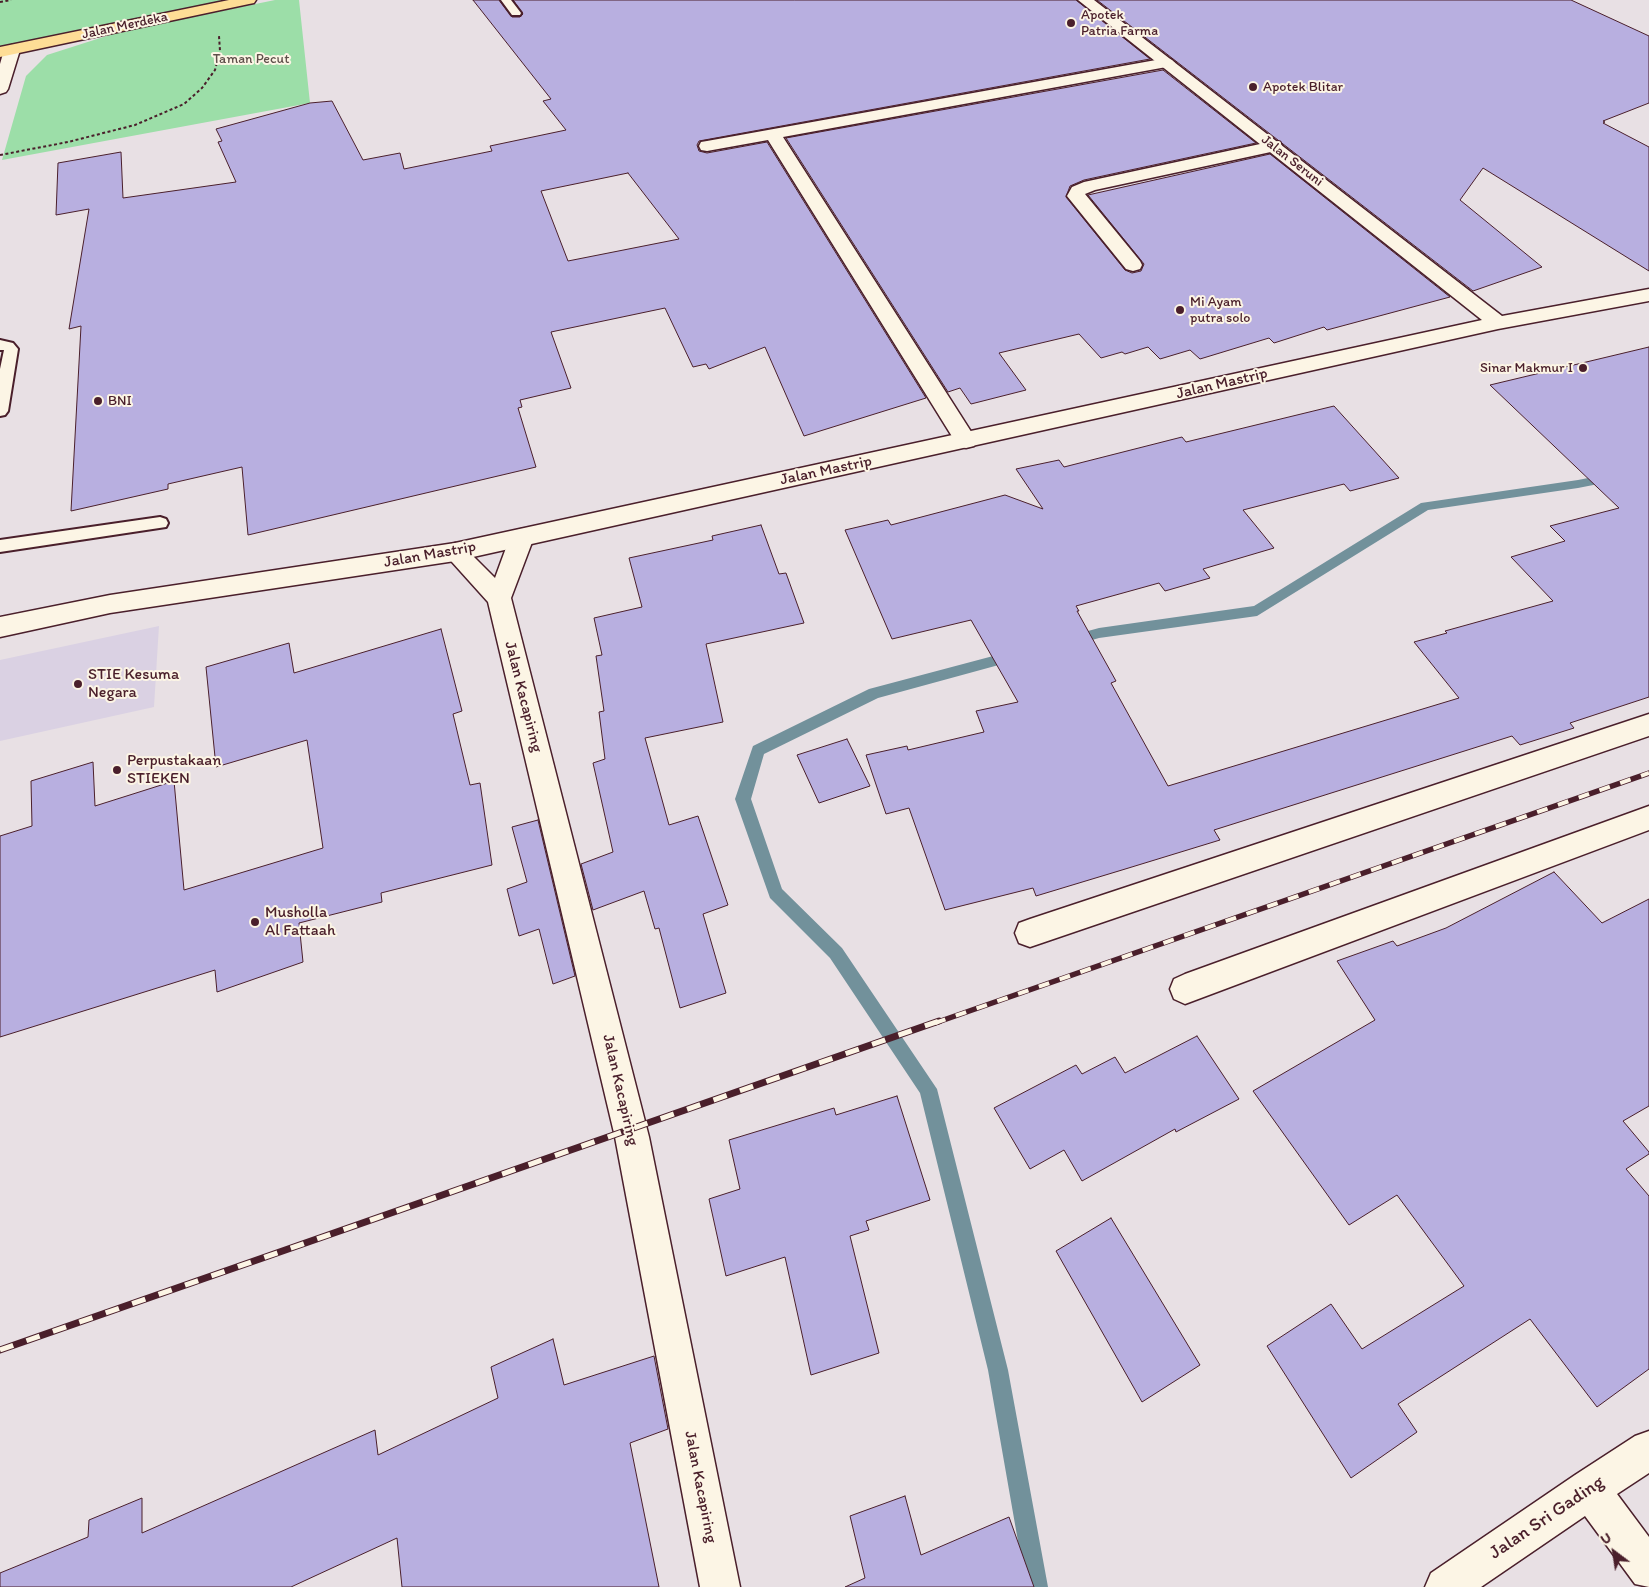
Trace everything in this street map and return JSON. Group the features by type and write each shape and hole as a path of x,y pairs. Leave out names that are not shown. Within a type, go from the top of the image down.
{"main road":[{"name":"Jalan Merdeka","path":"6,51 249,0"}],"street":[{"name":"Jalan Seruni","path":"1085,0 1498,323"},
{"path":"0,89 6,51"},
{"path":"708,146 1167,63"},
{"path":"773,134 966,441"},
{"path":"1133,265 1076,196 1078,191 1090,186 1274,146"},
{"name":"Jalan Mastrip","path":"0,627 110,604 456,552 1498,323 1649,295"},
{"path":"499,598 522,537"},
{"name":"Jalan Kacapiring","path":"456,552 499,598 632,1137 720,1587"},
{"path":"1030,933 1649,725"},
{"path":"1185,989 1649,818"},
{"name":"Jalan Sri Gading","path":"1445,1587 1649,1450"},
{"path":"1589,1489 1649,1570"}],"lane":[{"path":"506,0 516,13"},
{"path":"0,345 8,346 11,349 0,411"},
{"path":"0,546 160,522"}],"path":[{"path":"0,2 11,0"},
{"path":"0,155 68,142 134,124 184,104 202,88 214,70 220,51 218,6"}],"shaded area":[{"name":"STIE Kesuma Negara","path":"159,626 154,707 0,741 0,660"}],"green space":[{"path":"0,0 229,0 0,47"},
{"name":"Taman Pecut","path":"275,0 299,0 310,103 2,160 26,76 47,55 119,32"}],"building":[{"path":"473,0 499,0 512,17 520,17 523,14 513,0 1076,0 1150,59 699,141 697,145 699,151 707,153 767,142 926,398 804,436 765,347 709,369 706,364 693,367 665,308 551,332 571,388 520,400 522,407 518,408 536,467 248,535 242,467 168,484 168,489 71,511 81,326 69,329 89,209 56,215 58,163 121,152 123,198 236,182 218,142 222,141 216,129 310,103 332,101 363,160 400,153 404,169 492,151 490,146 566,130 543,101 551,99","holes":["628,173 679,239 568,261 541,191"]},
{"path":"1097,0 1571,0 1649,36 1649,103 1603,121 1605,122 1603,123 1649,147 1649,271 1483,168 1460,200 1542,267 1473,291"},
{"path":"1163,70 1256,143 1084,180 1070,186 1066,197 1125,270 1132,273 1141,271 1144,264 1088,195 1270,154 1450,297 1327,330 1324,327 1274,343 1269,338 1200,359 1190,350 1160,359 1148,347 1125,354 1122,352 1101,358 1079,334 999,353 1026,390 971,404 960,388 948,392 786,138"},
{"path":"1649,347 1649,697 1570,723 1574,728 1520,745 1512,736 1214,830 1220,840 1122,870 1036,896 1033,888 945,910 909,808 886,814 866,755 907,746 908,750 984,732 976,711 1018,702 971,620 892,639 845,530 888,520 891,525 1005,495 1043,509 1016,469 1059,460 1064,467 1182,437 1186,442 1334,406 1399,478 1350,491 1344,484 1243,510 1274,548 1203,569 1210,578 1165,591 1159,583 1076,606 1116,681 1111,683 1168,786 1459,698 1414,642 1447,633 1445,631 1553,601 1511,557 1565,541 1550,526 1619,508 1490,385"},
{"path":"761,525 779,574 786,573 804,623 706,644 723,722 645,738 669,825 698,816 728,905 703,914 726,993 680,1008 659,928 655,929 644,891 593,910 581,864 613,852 593,763 605,759 599,712 604,711 596,656 602,655 594,618 642,607 629,558 713,540 712,536"},
{"path":"441,629 462,711 453,714 470,785 480,783 492,865 381,893 382,902 299,923 303,962 217,992 215,970 0,1037 0,836 32,826 31,781 93,762 95,806 174,781 184,890 323,848 307,740 216,767 206,667 289,643 294,673"},
{"path":"847,739 870,786 819,803 797,755"},
{"path":"538,820 575,976 553,984 539,929 519,936 507,889 527,882 512,827"},
{"path":"1554,872 1602,923 1649,899 1649,1106 1623,1121 1649,1152 1649,1154 1626,1169 1649,1196 1649,1369 1597,1407 1530,1319 1398,1404 1417,1432 1351,1478 1267,1346 1331,1304 1362,1349 1464,1286 1397,1195 1349,1225 1253,1091 1375,1020 1337,961 1393,941 1397,946 1446,928"},
{"path":"1197,1036 1239,1099 1176,1132 1175,1129 1082,1181 1064,1150 1030,1169 994,1108 1076,1065 1082,1074 1115,1057 1125,1073"},
{"path":"897,1096 930,1200 866,1221 869,1230 850,1236 879,1353 811,1375 785,1257 726,1276 709,1199 740,1189 729,1140 834,1108 836,1115"},
{"path":"1111,1218 1200,1365 1142,1402 1056,1251"},
{"path":"553,1339 564,1385 654,1356 668,1429 630,1443 659,1587 402,1587 397,1538 291,1587 0,1587 0,1573 88,1537 89,1520 142,1498 142,1533 375,1430 378,1455 498,1398 491,1367"},
{"path":"905,1496 921,1555 1009,1517 1034,1587 845,1587 865,1578 850,1516"}],"waterway":[{"path":"1071,641 1099,633 1257,611 1425,506 1578,484 1649,470"},
{"path":"1012,656 874,693 758,750 743,799 776,893 836,953 928,1089 998,1370 1037,1587"}],"railway":[{"path":"935,1023 1649,773"},
{"path":"0,1350 939,1021"}],"place":[{"name":"Apotek Patria Farma","path":"1071,23"},
{"name":"Apotek Blitar","path":"1253,87"},
{"name":"Mi Ayam putra solo","path":"1180,310"},
{"name":"Sinar Makmur I","path":"1583,368"},
{"name":"BNI","path":"98,401"},
{"name":"STIE Kesuma Negara","path":"78,684"},
{"name":"Perpustakaan STIEKEN","path":"117,770"},
{"name":"Musholla Al Fattaah","path":"255,922"}]}
